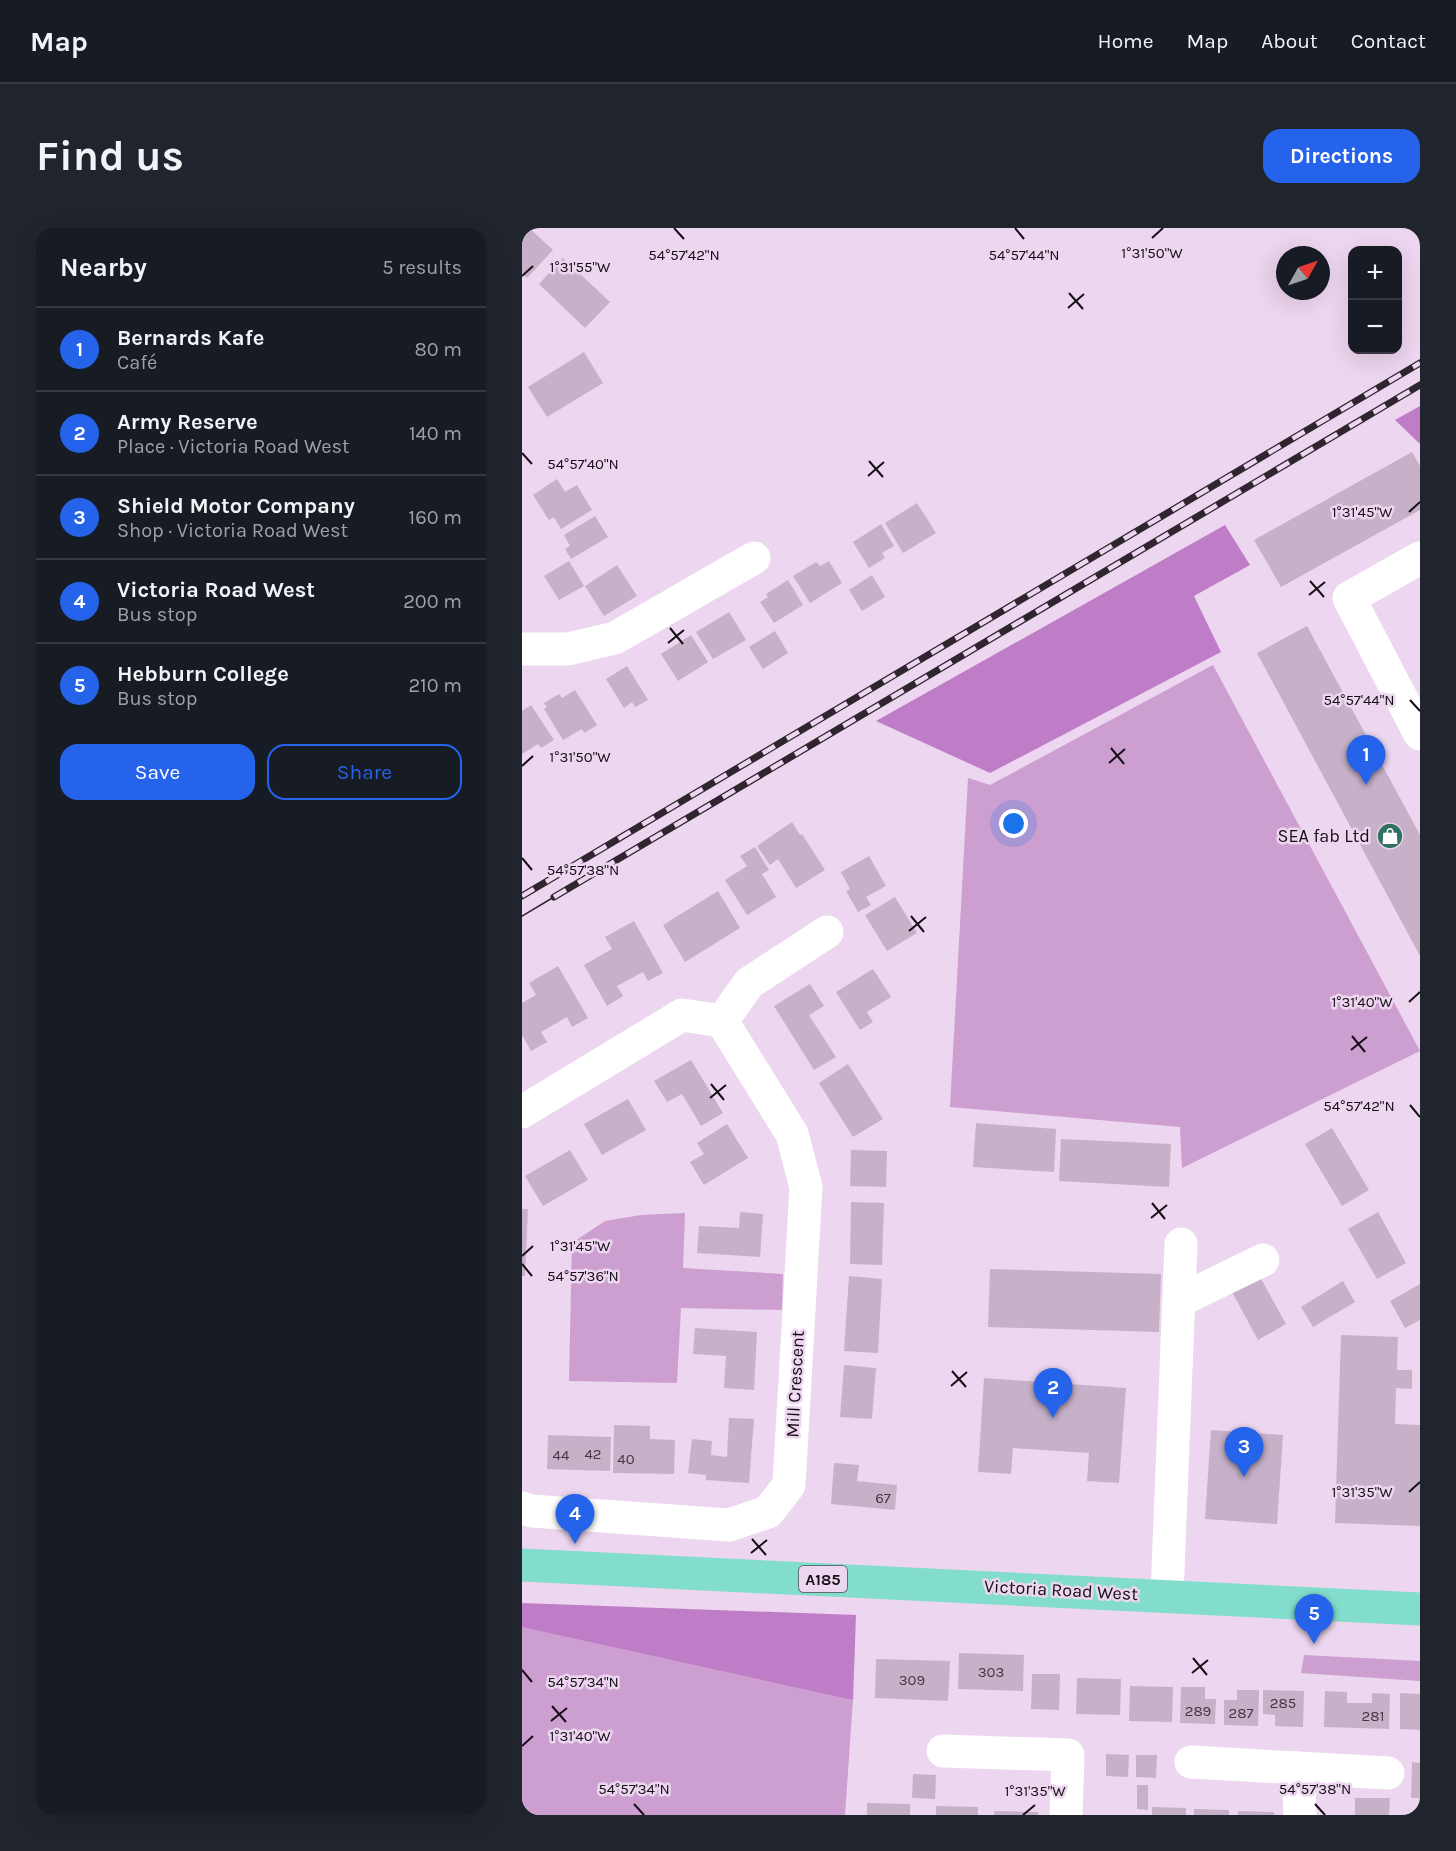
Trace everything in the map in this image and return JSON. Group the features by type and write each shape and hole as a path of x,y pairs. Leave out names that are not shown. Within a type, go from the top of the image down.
{"main road":[{"name":"Victoria Road West","path":"522,1565 1420,1609"}],"street":[{"path":"522,649 567,649 615,638 754,558"},
{"path":"1420,558 1350,598 1420,734"},
{"path":"522,1112 682,1015 722,1021 749,983 827,932"},
{"name":"Mill Crescent","path":"522,1508 532,1511 729,1525 768,1512 789,1485 806,1187 792,1134 722,1021"},
{"path":"1167,1595 1181,1244"},
{"path":"1179,1301 1263,1260"},
{"path":"943,1751 1068,1755 1066,1815"},
{"path":"1191,1762 1388,1773"},
{"path":"1298,1768 1300,1815"}],"shaded area":[{"path":"1420,406 1420,444 1395,420"},
{"path":"1225,525 1250,565 1194,596 1221,652 990,773 876,721"},
{"path":"1213,665 1420,1051 1182,1168 1180,1127 950,1107 968,778 990,785"},
{"path":"685,1213 683,1268 783,1274 782,1310 681,1308 677,1383 569,1381 572,1243 605,1221 641,1215"},
{"path":"522,1603 856,1615 853,1700 522,1627"},
{"path":"522,1616 640,1630 853,1700 845,1815 522,1815"},
{"path":"1304,1655 1420,1661 1420,1681 1301,1673"}],"building":[{"path":"522,228 529,228 553,250 527,278 522,273"},
{"path":"563,258 610,302 585,328 539,284"},
{"path":"584,352 603,383 547,417 528,387"},
{"path":"1412,452 1420,466 1420,510 1281,587 1254,540"},
{"path":"557,479 565,492 577,485 592,510 561,529 554,517 549,520 533,495"},
{"path":"917,503 936,533 903,553 885,523"},
{"path":"595,516 608,537 571,559 565,549 570,546 564,535"},
{"path":"881,524 894,546 882,553 885,558 869,568 853,542"},
{"path":"569,561 584,586 559,600 544,576"},
{"path":"829,561 842,583 810,603 793,576 816,562 820,566"},
{"path":"617,565 637,596 604,616 585,586"},
{"path":"872,575 885,597 862,611 849,590"},
{"path":"788,580 803,605 774,623 760,602 768,597 766,594"},
{"path":"729,612 746,640 713,659 696,632"},
{"path":"1307,626 1420,835 1420,956 1257,653"},
{"path":"775,631 788,653 763,669 749,647"},
{"path":"691,635 708,662 678,681 661,654"},
{"path":"627,666 648,700 635,707 632,702 624,708 606,679"},
{"path":"575,690 597,725 584,733 582,729 563,740 544,709 547,707 544,703 559,694 562,698"},
{"path":"531,705 554,740 541,748 538,744 522,754 522,711"},
{"path":"792,822 825,870 796,888 778,859 770,865 757,846"},
{"path":"755,847 769,870 762,874 776,897 747,915 725,880 747,866 740,856"},
{"path":"869,856 886,886 866,897 871,905 858,912 846,891 850,889 841,872"},
{"path":"718,891 740,928 685,962 663,925"},
{"path":"895,897 917,933 887,951 865,915"},
{"path":"634,921 663,973 648,981 643,972 617,986 623,996 607,1006 584,965 612,949 605,937"},
{"path":"558,966 588,1018 572,1027 567,1017 541,1032 547,1042 531,1051 522,1035 522,1003 536,995 529,983"},
{"path":"873,969 891,997 867,1012 873,1022 860,1030 836,992"},
{"path":"810,984 824,1006 809,1015 836,1057 814,1070 774,1006"},
{"path":"691,1060 723,1113 701,1126 682,1094 667,1102 654,1081"},
{"path":"848,1064 883,1119 853,1137 819,1083"},
{"path":"628,1099 646,1130 602,1155 584,1124"},
{"path":"976,1123 1056,1129 1054,1172 973,1167"},
{"path":"727,1124 748,1158 704,1185 690,1162 704,1154 697,1143"},
{"path":"1332,1128 1369,1190 1342,1206 1305,1144"},
{"path":"1061,1139 1171,1144 1169,1187 1059,1181"},
{"path":"570,1150 588,1180 543,1206 525,1176"},
{"path":"851,1150 887,1151 886,1187 850,1186"},
{"path":"851,1202 884,1203 882,1265 850,1264"},
{"path":"522,1209 528,1209 525,1276 522,1276"},
{"path":"740,1212 763,1214 760,1257 697,1253 699,1226 739,1228"},
{"path":"1378,1212 1406,1263 1377,1279 1348,1229"},
{"path":"990,1269 1161,1274 1159,1332 988,1327"},
{"path":"849,1276 882,1279 878,1353 844,1351"},
{"path":"1260,1277 1286,1324 1258,1340 1232,1292"},
{"path":"1343,1281 1355,1302 1313,1327 1301,1307"},
{"path":"1420,1284 1420,1320 1405,1328 1390,1301"},
{"path":"695,1328 757,1332 754,1390 724,1388 726,1356 693,1354"},
{"path":"1341,1335 1398,1337 1397,1370 1412,1370 1412,1389 1396,1388 1395,1424 1420,1425 1420,1526 1335,1523"},
{"path":"844,1365 876,1368 872,1419 840,1417"},
{"path":"984,1378 1126,1388 1119,1483 1087,1481 1089,1453 1013,1448 1011,1474 978,1472"},
{"path":"729,1418 754,1419 749,1483 706,1480 706,1475 688,1473 692,1439 712,1441 711,1455 727,1457"},
{"path":"614,1425 650,1426 650,1439 675,1440 674,1474 613,1473"},
{"path":"1211,1430 1283,1435 1277,1524 1205,1519"},
{"path":"548,1435 611,1437 610,1471 547,1469"},
{"path":"834,1463 859,1465 857,1481 897,1485 895,1510 831,1504"},
{"path":"959,1653 1024,1655 1023,1691 958,1689"},
{"path":"876,1659 950,1661 948,1701 875,1698"},
{"path":"1032,1674 1060,1674 1059,1710 1031,1709"},
{"path":"1077,1678 1121,1679 1120,1715 1076,1714"},
{"path":"1130,1686 1173,1687 1172,1722 1129,1721"},
{"path":"1181,1687 1205,1687 1205,1699 1216,1699 1215,1724 1180,1723"},
{"path":"1237,1690 1259,1690 1258,1726 1224,1725 1224,1700 1237,1700"},
{"path":"1263,1690 1304,1691 1303,1727 1275,1726 1275,1715 1263,1714"},
{"path":"1325,1691 1347,1692 1347,1703 1372,1703 1372,1693 1390,1694 1389,1729 1324,1727"},
{"path":"1400,1693 1420,1694 1420,1730 1400,1729"},
{"path":"1106,1754 1129,1755 1128,1777 1106,1776"},
{"path":"1136,1755 1157,1755 1156,1778 1136,1777"},
{"path":"1412,1762 1420,1763 1420,1798 1411,1798"},
{"path":"913,1774 936,1775 935,1799 912,1798"},
{"path":"1137,1785 1148,1785 1148,1810 1137,1809"},
{"path":"1355,1798 1390,1798 1389,1815 1355,1815"},
{"path":"867,1803 910,1804 910,1815 867,1815"},
{"path":"936,1806 978,1807 978,1815 936,1815"},
{"path":"1152,1807 1186,1808 1186,1815 1152,1815"},
{"path":"1194,1809 1229,1810 1229,1815 1194,1815"},
{"path":"994,1811 1038,1812 1038,1815 994,1815"},
{"path":"1238,1811 1274,1812 1274,1815 1238,1815"}],"tram line":[{"path":"522,916 554,897"}],"railway":[{"path":"522,896 1420,363"},
{"path":"554,897 1420,385"}],"place":[{"name":"Bernards Kafe","path":"1366,785"},
{"name":"SEA fab Ltd","path":"1390,836"},
{"name":"Army Reserve","path":"1053,1418"},
{"name":"Shield Motor Company","path":"1244,1477"},
{"name":"Victoria Road West","path":"575,1544"},
{"name":"Hebburn College","path":"1314,1644"}]}
